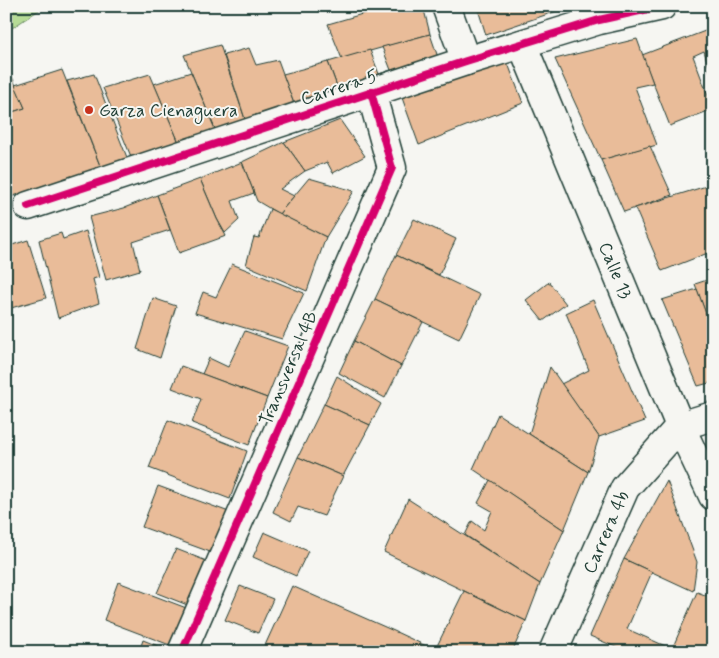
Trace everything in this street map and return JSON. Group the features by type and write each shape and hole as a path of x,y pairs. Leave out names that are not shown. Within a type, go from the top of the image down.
{"street":[{"path":"446,6 466,61"},
{"name":"Carrera 5","path":"28,206 522,44 597,13 662,6"},
{"name":"Calle 13","path":"522,44 680,426 713,496"},
{"name":"Transversal 4B","path":"182,652 392,168 371,92"},
{"path":"680,426 713,416"},
{"name":"Carrera 4b","path":"553,652 624,488 680,426"}],"green space":[{"path":"6,6 45,6 6,32"}],"building":[{"path":"390,6 423,6 430,34 342,59 328,24"},
{"path":"477,6 566,6 566,8 486,35"},
{"path":"713,28 713,81 704,51 693,56 713,109 670,126 642,55"},
{"path":"430,34 442,69 341,97 328,62 370,50 379,74 391,70 382,47"},
{"path":"637,39 653,83 635,87 657,145 601,160 555,59"},
{"path":"220,45 247,125 217,134 184,55"},
{"path":"249,48 256,65 278,60 296,109 247,125 224,55"},
{"path":"507,61 523,103 419,145 401,95"},
{"path":"6,62 25,108 6,114"},
{"path":"328,62 341,97 296,109 283,74"},
{"path":"62,70 101,168 7,198 6,114 25,108 15,85"},
{"path":"191,72 217,134 180,145 154,84"},
{"path":"94,74 128,160 101,168 67,81"},
{"path":"150,74 180,145 132,159 103,88"},
{"path":"340,120 365,156 333,173 327,162 305,171 284,142"},
{"path":"284,142 305,171 280,189 294,196 279,214 257,201 242,162"},
{"path":"650,146 672,195 624,212 601,160"},
{"path":"242,162 254,193 232,201 239,220 225,233 200,179"},
{"path":"309,178 354,191 326,237 279,214"},
{"path":"200,179 226,236 179,253 157,195"},
{"path":"713,184 713,251 662,271 635,208"},
{"path":"157,195 170,230 133,242 140,270 106,280 89,217 124,208"},
{"path":"270,209 326,237 307,291 246,265 254,237 259,238"},
{"path":"414,219 456,239 439,275 396,255"},
{"path":"86,231 99,277 93,279 99,303 58,318 39,240 61,233 63,239"},
{"path":"28,240 46,298 11,308 6,294 6,247"},
{"path":"396,255 480,295 459,339 375,299"},
{"path":"232,264 304,293 282,339 195,313 203,292 216,297"},
{"path":"707,280 709,292 713,291 713,333 695,284"},
{"path":"549,282 566,304 543,321 526,300"},
{"path":"697,289 713,333 713,382 698,386 662,300"},
{"path":"153,298 176,306 160,358 137,349"},
{"path":"375,299 423,322 401,366 354,341"},
{"path":"593,300 645,421 599,437 561,384 589,370 566,313"},
{"path":"245,331 288,346 267,398 202,374 209,358 228,367"},
{"path":"354,341 401,366 385,398 339,373"},
{"path":"181,366 267,398 249,445 192,423 201,399 172,388"},
{"path":"550,367 599,437 588,472 529,434"},
{"path":"337,376 381,404 370,425 324,404"},
{"path":"324,404 370,425 343,476 298,457"},
{"path":"498,414 588,472 564,530 473,469"},
{"path":"168,420 247,451 230,499 149,468"},
{"path":"298,457 343,476 324,516 298,507 291,521 273,512"},
{"path":"490,480 564,530 540,584 465,535 472,521 484,530 492,511 478,503"},
{"path":"667,481 697,562 693,591 624,559"},
{"path":"158,486 229,512 213,553 142,527"},
{"path":"408,499 540,584 526,621 384,552"},
{"path":"264,532 308,551 296,576 253,557"},
{"path":"176,549 209,562 190,606 157,593"},
{"path":"624,559 652,572 627,629 672,649 697,592 713,598 713,652 627,652 590,636"},
{"path":"118,582 189,609 175,647 104,620"},
{"path":"240,586 273,599 258,633 225,620"},
{"path":"292,586 394,631 439,652 262,652"},
{"path":"464,591 526,621 512,652 439,652 435,650"},
{"path":"143,640 173,652 139,652"},
{"path":"6,645 26,652 6,652"}],"cycle path":[{"path":"28,206 466,61 599,20 662,6"},
{"path":"182,652 392,168 371,92"}],"place":[{"name":"Garza Cienaguera","path":"89,110"}]}
